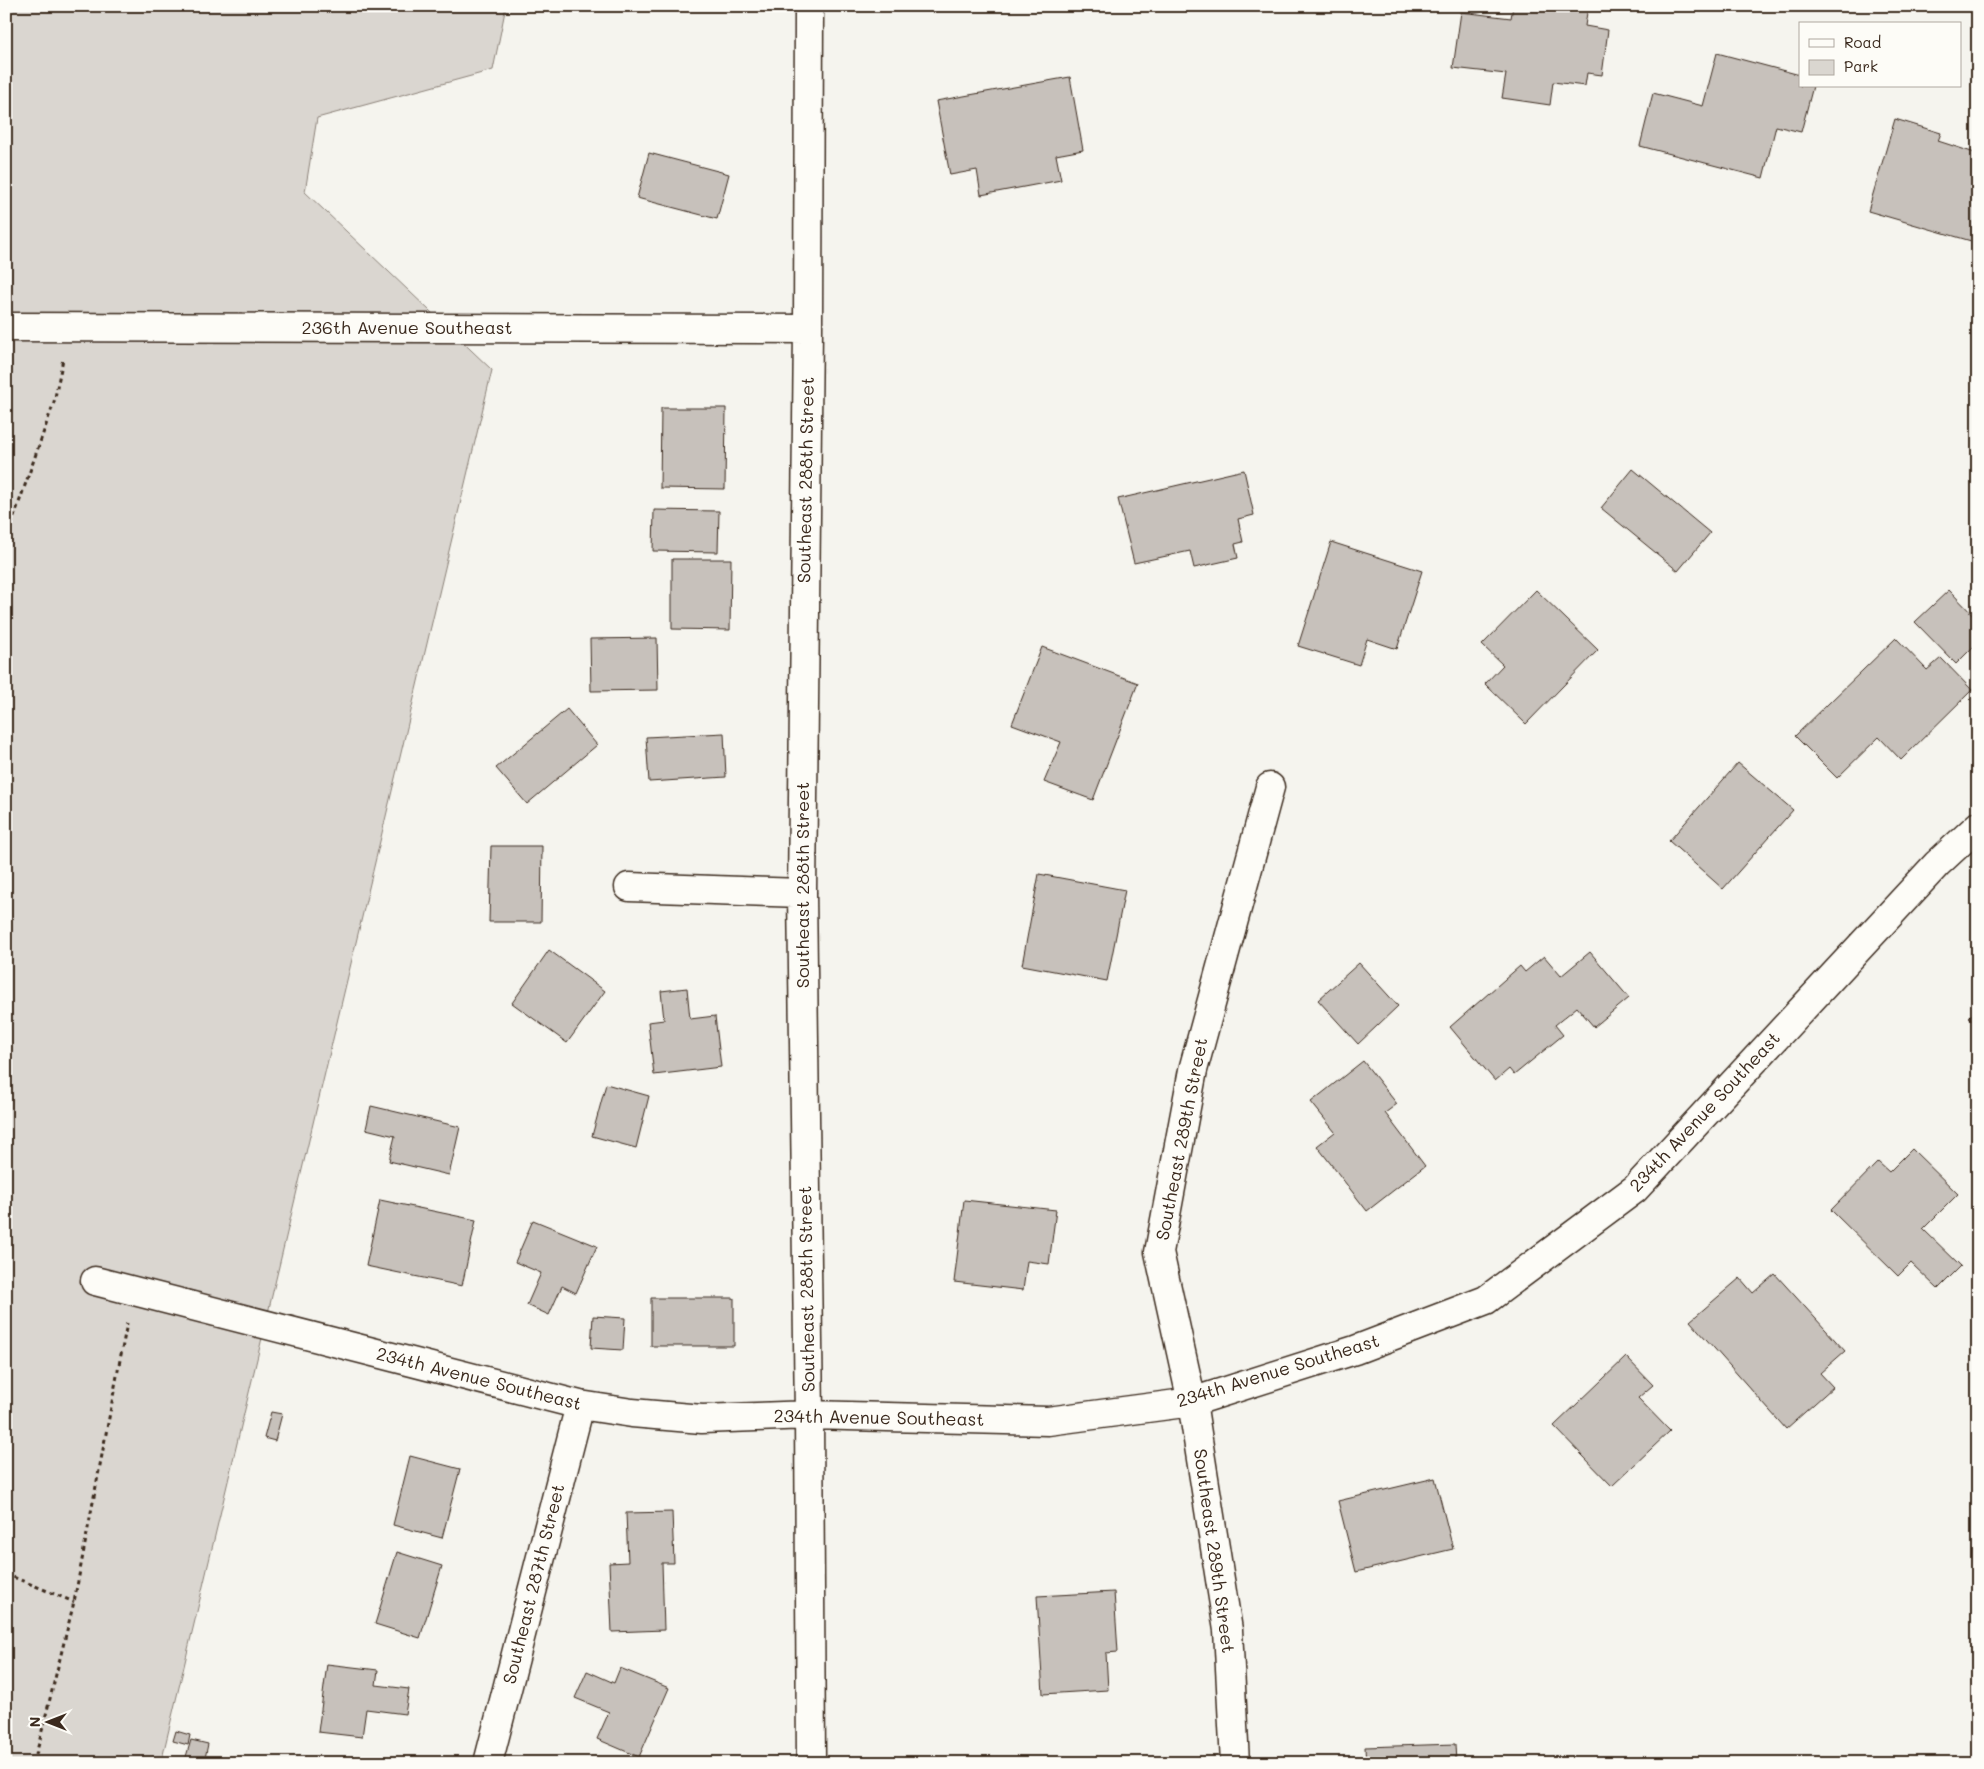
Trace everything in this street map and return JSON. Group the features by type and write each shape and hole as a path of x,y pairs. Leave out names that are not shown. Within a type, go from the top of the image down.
{"street":[{"name":"Southeast 288th Street","path":"809,6 808,329 802,893 809,1415 811,1763"},
{"name":"236th Avenue Southeast","path":"6,327 808,329"},
{"name":"Southeast 289th Street","path":"1235,1763 1228,1630 1192,1402 1160,1252 1193,1070 1270,787"},
{"name":"234th Avenue Southeast","path":"95,1281 580,1405 632,1413 702,1419 809,1415 1048,1421 1192,1402 1356,1350 1486,1300 1635,1189 1937,864 1978,826"},
{"path":"629,887 802,893"},
{"name":"Southeast 287th Street","path":"488,1763 580,1405"}],"path":[{"path":"6,540 54,402 70,327"},
{"path":"34,1763 74,1602 134,1291"},
{"path":"6,1574 74,1602"}],"green space":[{"path":"6,6 506,6 493,70 317,118 305,192 492,370 161,1763 6,1763"}],"building":[{"path":"1513,6 1588,6 1585,26 1608,30 1602,75 1587,73 1585,86 1553,82 1550,105 1502,98 1506,74 1453,68 1461,12 1511,18"},
{"path":"1717,53 1799,75 1799,88 1812,88 1801,132 1776,126 1763,178 1640,146 1653,93 1703,106"},
{"path":"1070,77 1083,150 1056,155 1061,180 981,195 977,170 950,175 936,101"},
{"path":"1895,119 1941,133 1938,141 1978,154 1978,243 1868,211"},
{"path":"649,153 729,174 717,219 637,198"},
{"path":"661,408 726,408 725,489 660,488"},
{"path":"1633,469 1710,533 1678,571 1601,508"},
{"path":"1244,470 1254,515 1238,519 1243,542 1235,544 1238,558 1194,568 1190,551 1134,563 1118,499"},
{"path":"654,510 719,511 718,552 653,551"},
{"path":"1331,542 1422,571 1397,649 1367,639 1359,665 1298,646"},
{"path":"672,559 731,559 730,630 672,629"},
{"path":"1536,590 1598,650 1526,724 1485,684 1503,665 1482,645"},
{"path":"1949,590 1978,620 1978,642 1956,664 1915,622"},
{"path":"657,638 658,690 591,691 590,639"},
{"path":"1896,638 1927,670 1941,658 1972,690 1901,760 1879,737 1837,778 1795,736"},
{"path":"1042,647 1138,683 1093,800 1044,782 1061,742 1012,724"},
{"path":"567,709 597,745 527,804 496,768"},
{"path":"724,733 726,777 649,782 646,737"},
{"path":"1738,763 1793,810 1723,889 1669,841"},
{"path":"491,846 542,846 541,922 489,922"},
{"path":"1039,874 1125,890 1107,981 1022,965"},
{"path":"549,950 605,991 567,1043 512,1003"},
{"path":"1590,952 1629,998 1594,1027 1577,1007 1555,1025 1563,1035 1514,1075 1509,1069 1495,1081 1450,1027 1520,966 1525,972 1544,956 1561,976"},
{"path":"1359,963 1398,1006 1358,1044 1318,1000"},
{"path":"687,988 690,1019 715,1016 721,1067 654,1075 648,1022 664,1020 661,991"},
{"path":"1978,1009 1978,1025 1969,1017"},
{"path":"1363,1061 1397,1104 1385,1113 1425,1166 1367,1211 1317,1146 1335,1132 1311,1102"},
{"path":"606,1084 649,1096 636,1148 592,1136"},
{"path":"371,1106 460,1127 449,1175 389,1161 395,1136 366,1129"},
{"path":"1912,1149 1958,1194 1923,1229 1961,1266 1938,1289 1911,1263 1898,1276 1831,1210 1878,1162 1889,1172"},
{"path":"380,1200 476,1220 462,1286 366,1266"},
{"path":"964,1200 1056,1210 1049,1264 1027,1261 1023,1290 954,1282"},
{"path":"533,1220 597,1246 576,1293 562,1286 549,1315 527,1305 541,1273 515,1262"},
{"path":"1775,1274 1845,1351 1820,1373 1833,1387 1786,1429 1690,1321 1740,1278 1753,1293"},
{"path":"651,1298 734,1298 734,1346 651,1346"},
{"path":"593,1316 625,1318 623,1350 591,1348"},
{"path":"1626,1357 1653,1385 1638,1398 1670,1431 1612,1486 1554,1426"},
{"path":"271,1412 282,1414 275,1441 264,1438"},
{"path":"410,1456 460,1469 442,1538 393,1525"},
{"path":"1435,1478 1453,1549 1356,1572 1338,1501"},
{"path":"672,1512 674,1563 662,1563 664,1630 612,1632 609,1563 628,1562 626,1513"},
{"path":"397,1552 442,1566 420,1638 375,1624"},
{"path":"1114,1592 1118,1652 1106,1653 1108,1690 1043,1694 1037,1596"},
{"path":"327,1664 378,1670 376,1685 409,1689 405,1714 366,1709 362,1737 318,1732"},
{"path":"620,1668 669,1688 639,1757 597,1739 609,1712 575,1698 587,1671 614,1683"},
{"path":"176,1731 190,1735 188,1745 173,1741"},
{"path":"191,1740 208,1744 204,1763 185,1760"},
{"path":"1455,1744 1456,1763 1366,1763 1365,1747"}]}
